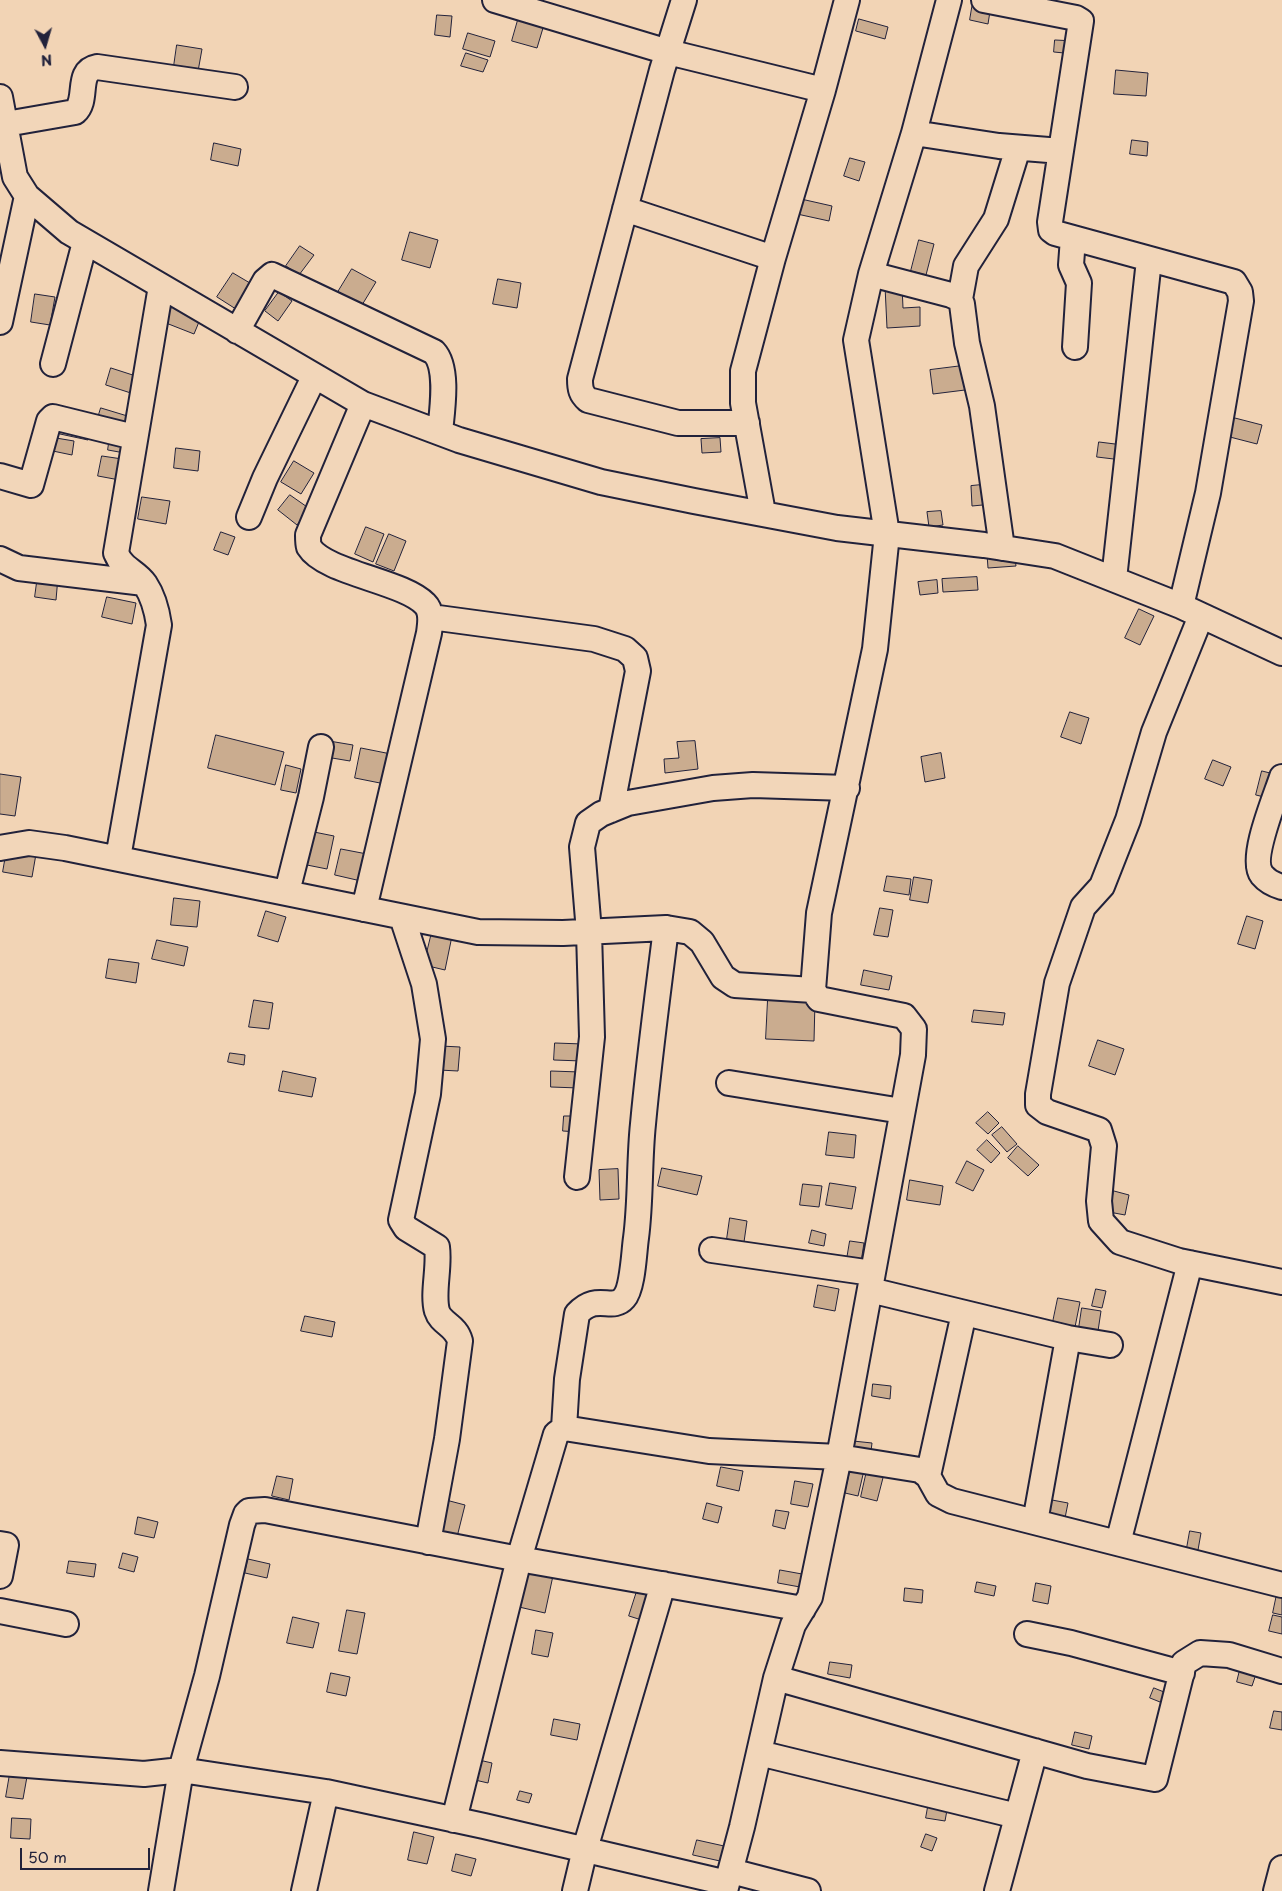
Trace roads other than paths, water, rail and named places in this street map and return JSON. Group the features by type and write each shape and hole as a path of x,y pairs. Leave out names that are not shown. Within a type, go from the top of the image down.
{"street":[{"path":"684,0 668,52 580,379 582,395 588,400 598,403 678,423 747,423"},
{"path":"763,513 743,403 743,371 773,258 824,90 847,0"},
{"path":"728,1882 776,1678 793,1625 810,1597 914,1055 914,1029 904,1016 819,999 813,990 819,913 875,649 887,534 856,340 871,274 914,133 949,0"},
{"path":"984,0 1076,18 1081,21 1050,226 1055,233 1234,282 1240,292 1241,301 1208,493 1191,611 1128,820 1102,886 1083,907 1057,984 1038,1094 1038,1105 1047,1112 1099,1130 1104,1146 1099,1201 1101,1221 1120,1242 1190,1263 1282,1282"},
{"path":"503,1 668,52 824,90"},
{"path":"6,124 75,112 81,104 85,74 91,68 97,67 235,87"},
{"path":"0,97 6,124 14,184 0,322"},
{"path":"914,133 1018,148 1061,151"},
{"path":"993,546 982,406 967,343 960,299 966,266 996,219 1018,148"},
{"path":"14,184 69,232 314,377 363,404 459,440 601,482 837,528 956,541 1055,556 1191,611 1282,653"},
{"path":"625,209 773,258"},
{"path":"1073,238 1071,265 1079,283 1075,347"},
{"path":"53,364 85,242"},
{"path":"1114,579 1149,260"},
{"path":"871,274 951,294 960,299"},
{"path":"237,331 265,281 272,275 434,352 442,366 443,397 440,432"},
{"path":"118,858 159,625 156,610 144,583 125,568 116,553 134,437 161,286"},
{"path":"249,517 265,478 314,377"},
{"path":"363,404 308,536 309,546 317,554 354,573 412,594 426,605 431,617 429,633 364,909"},
{"path":"0,476 31,485 49,421 53,417 134,437"},
{"path":"0,559 19,568 144,583"},
{"path":"431,617 594,639 625,649 636,658 638,671 611,810"},
{"path":"287,892 311,797 321,747"},
{"path":"1282,777 1260,846 1258,864 1261,874 1273,884 1282,887"},
{"path":"577,1177 592,1037 589,932 582,847 588,823 601,814 638,802 713,788 745,785 847,788"},
{"path":"0,848 29,843 118,858 478,932 589,932 666,928 690,932 702,942 723,977 735,985 813,990"},
{"path":"402,917 424,984 433,1040 428,1094 401,1220 406,1228 438,1248 437,1308 440,1318 458,1332 460,1342 447,1439 428,1542"},
{"path":"564,1428 567,1379 577,1314 584,1306 594,1302 617,1303 625,1297 630,1280 638,1219 642,1126 666,928"},
{"path":"729,1083 902,1112"},
{"path":"712,1250 871,1282 964,1313 1068,1338 1110,1345"},
{"path":"1118,1543 1190,1263"},
{"path":"928,1476 964,1313"},
{"path":"1034,1522 1068,1338"},
{"path":"454,1820 519,1559 556,1434 564,1428 709,1451 838,1457 920,1470 928,1476 938,1494 952,1500 1282,1585"},
{"path":"161,1891 181,1770 207,1676 242,1525 249,1511 265,1510 519,1559 803,1609"},
{"path":"0,1544 6,1545 0,1576"},
{"path":"575,1891 585,1849 663,1584"},
{"path":"0,1611 66,1624"},
{"path":"1027,1634 1072,1643 1182,1673"},
{"path":"776,1678 1087,1766 1155,1779 1184,1664 1200,1653 1229,1655 1282,1671"},
{"path":"997,1891 1035,1751"},
{"path":"760,1752 1017,1816"},
{"path":"0,1763 144,1774 181,1770 326,1792 728,1882 808,1891"},
{"path":"304,1891 326,1792"},
{"path":"1276,1891 1282,1868"}]}
